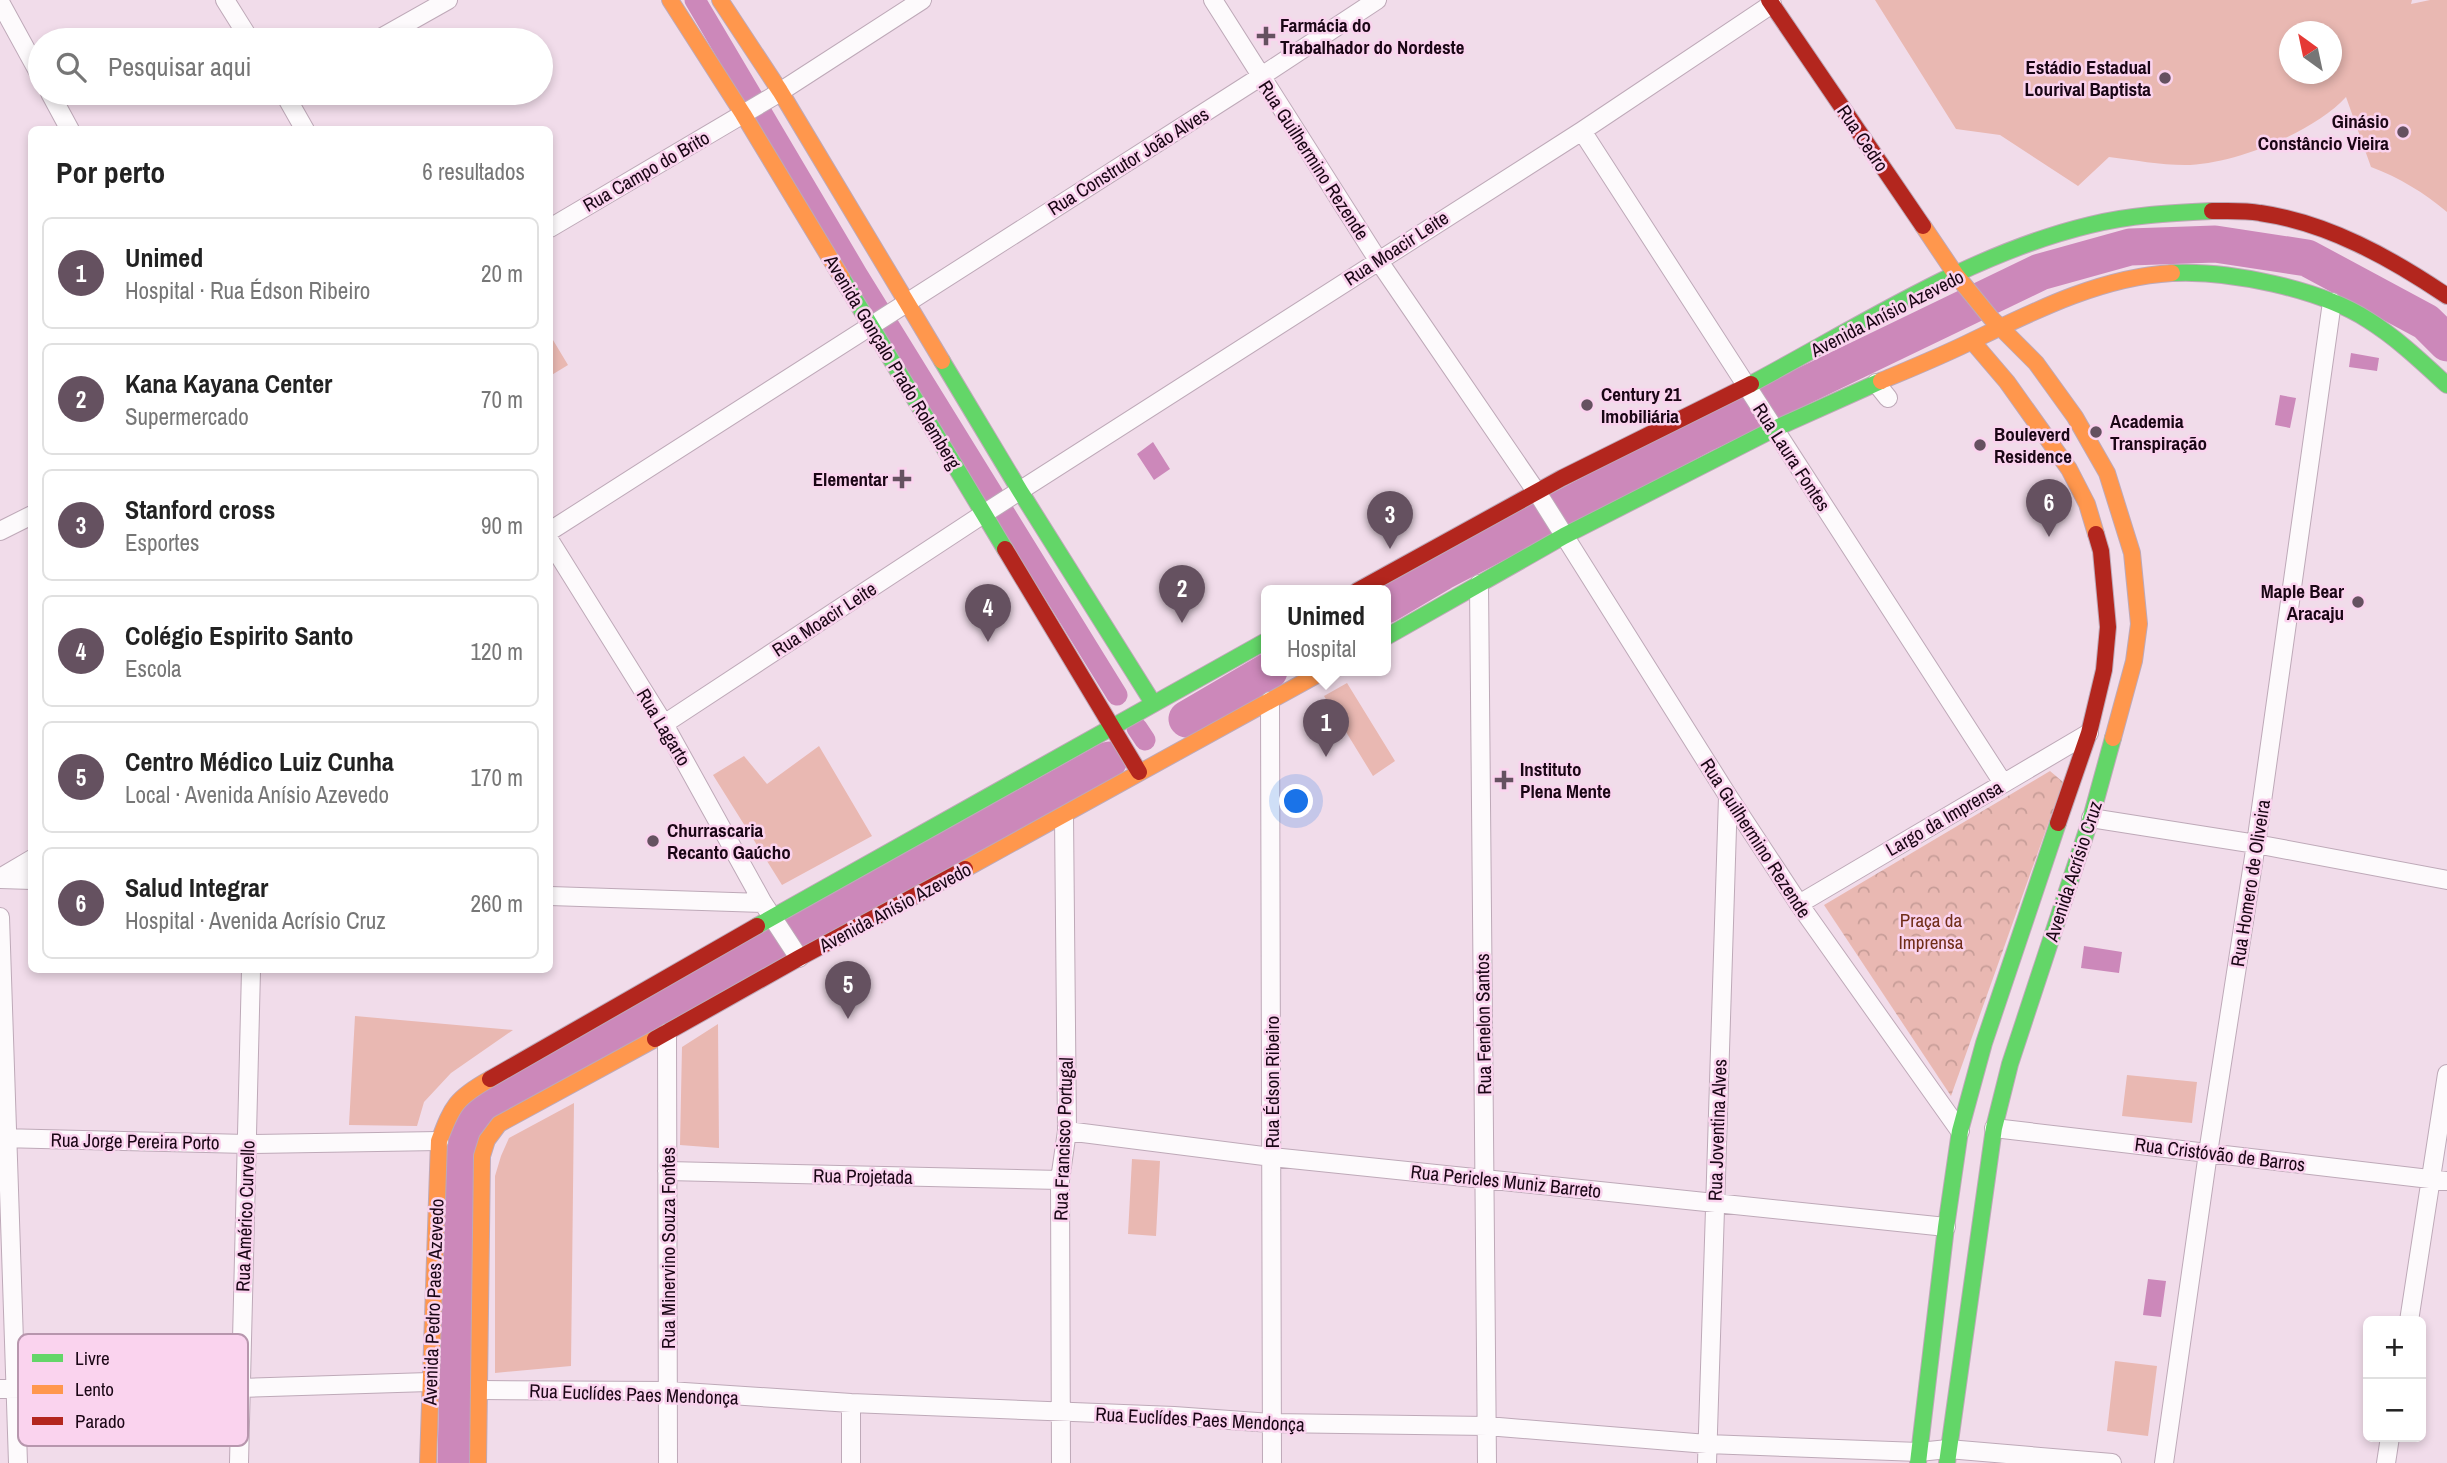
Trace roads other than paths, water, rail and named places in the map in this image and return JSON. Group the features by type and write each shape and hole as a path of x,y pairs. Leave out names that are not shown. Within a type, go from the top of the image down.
{"street":[{"path":"225,0 242,28"},
{"path":"398,28 448,0"},
{"name":"Avenida Gonçalo Prado Rolemberg","path":"670,0 746,113 990,511 1139,772"},
{"path":"720,0 1016,494 1153,703"},
{"path":"776,94 922,0"},
{"name":"Rua Guilhermino Rezende","path":"1213,0 1378,260 1539,494 1728,796 1799,904 1960,1131"},
{"name":"Rua Construtor João Alves","path":"553,529 1377,0"},
{"path":"0,2 28,53"},
{"name":"Rua Moacir Leite","path":"664,724 1378,260 1582,131 1771,2"},
{"name":"Rua Cedro","path":"1771,2 1961,281 1995,322"},
{"name":"Rua Campo do Brito","path":"553,226 776,94"},
{"path":"56,105 68,126"},
{"path":"291,105 303,126"},
{"name":"Rua Laura Fontes","path":"1582,131 2003,783"},
{"name":"Avenida Anísio Azevedo","path":"1368,585 1539,494 2069,229 2125,216 2181,210 2265,213 2344,237 2412,272 2447,296"},
{"path":"1391,633 1479,584 1561,530 1770,423 1877,383 1972,341 1995,322 2138,278 2190,272 2262,280 2332,302 2376,325 2404,345 2447,385"},
{"name":"Rua Homero de Oliveira","path":"2164,1463 2256,844 2332,302"},
{"name":"Avenida Acrísio Cruz","path":"1948,1456 1994,1128 2015,1051 2091,818 2134,661 2139,624 2132,553 2107,473 2081,428 2036,363 1995,322"},
{"name":"Avenida Acrísio Cruz","path":"1918,1458 1960,1131 1984,1043 2089,733 2104,670 2108,627 2101,551 2087,504 2069,469 2007,382 1972,341"},
{"path":"1877,383 1888,398"},
{"path":"0,531 28,517"},
{"name":"Rua Lagarto","path":"553,546 664,724 772,916 796,952"},
{"name":"Rua Fenelon Santos","path":"1479,584 1487,1463"},
{"path":"439,1141 451,1109 467,1092 772,916 1261,644"},
{"name":"Avenida Anísio Azevedo","path":"481,1390 482,1156 487,1140 499,1124 667,1033 796,952 1065,816 1139,772 1315,676"},
{"name":"Rua Édson Ribeiro","path":"1270,701 1272,1463"},
{"name":"Largo da Imprensa","path":"1799,904 2089,733"},
{"name":"Rua Joventina Alves","path":"1707,1463 1728,796"},
{"name":"Rua Francisco Portugal","path":"1061,1463 1060,1181 1067,1132 1065,816"},
{"path":"2091,818 2256,844 2447,880"},
{"path":"0,878 28,861"},
{"path":"0,878 28,880"},
{"path":"553,896 772,916"},
{"path":"0,917 8,1389 18,1463"},
{"name":"Rua Américo Curvello","path":"242,1334 251,973"},
{"name":"Rua Minervino Souza Fontes","path":"667,1033 668,1463"},
{"path":"2410,1316 2439,1180 2447,1074"},
{"name":"Rua Cristóvão de Barros","path":"1994,1128 2439,1180"},
{"name":"Rua Pericles Muniz Barreto","path":"1067,1132 1272,1157 1946,1227"},
{"name":"Rua Jorge Pereira Porto","path":"3,1138 247,1143 439,1141"},
{"name":"Avenida Pedro Paes Azevedo","path":"428,1463 439,1141"},
{"name":"Rua Projetada","path":"667,1171 1060,1181"},
{"path":"248,1388 429,1382"},
{"path":"478,1463 481,1390"},
{"name":"Rua Euclídes Paes Mendonça","path":"481,1390 669,1391 851,1404 1174,1416 1272,1423 1487,1426 1918,1458 1948,1456 2112,1463"},
{"path":"851,1404 852,1463"},
{"path":"2386,1463 2389,1442"}],"waterway":[{"path":"695,0 857,274 1117,695"},
{"path":"1391,602 1442,572 1706,433 2040,272 2130,247 2215,244 2307,258 2426,322 2447,343"},
{"path":"1187,719 1261,676"},
{"path":"1137,728 1145,740"},
{"path":"456,1463 463,1141 467,1127 475,1117 498,1101 1109,760"}],"place":[{"name":"Farmácia do Trabalhador do Nordeste","path":"1266,36"},
{"name":"Estádio Estadual Lourival Baptista","path":"2165,78"},
{"name":"Ginásio Constâncio Vieira","path":"2403,132"},
{"name":"Century 21 Imobiliária","path":"1587,405"},
{"name":"Academia Transpiração","path":"2096,432"},
{"name":"Bouleverd Residence","path":"1980,445"},
{"name":"Elementar","path":"902,479"},
{"name":"Salud Integrar","path":"2049,537"},
{"name":"Stanford cross","path":"1390,549"},
{"name":"Maple Bear Aracaju","path":"2358,602"},
{"name":"Kana Kayana Center","path":"1182,623"},
{"name":"Colégio Espirito Santo","path":"988,642"},
{"name":"Unimed","path":"1326,757"},
{"name":"Instituto Plena Mente","path":"1504,780"},
{"name":"Churrascaria Recanto Gaúcho","path":"653,841"},
{"name":"Centro Médico Luiz Cunha","path":"848,1019"}],"park label":[{"name":"Praça da Imprensa","path":"1931,931"}]}
